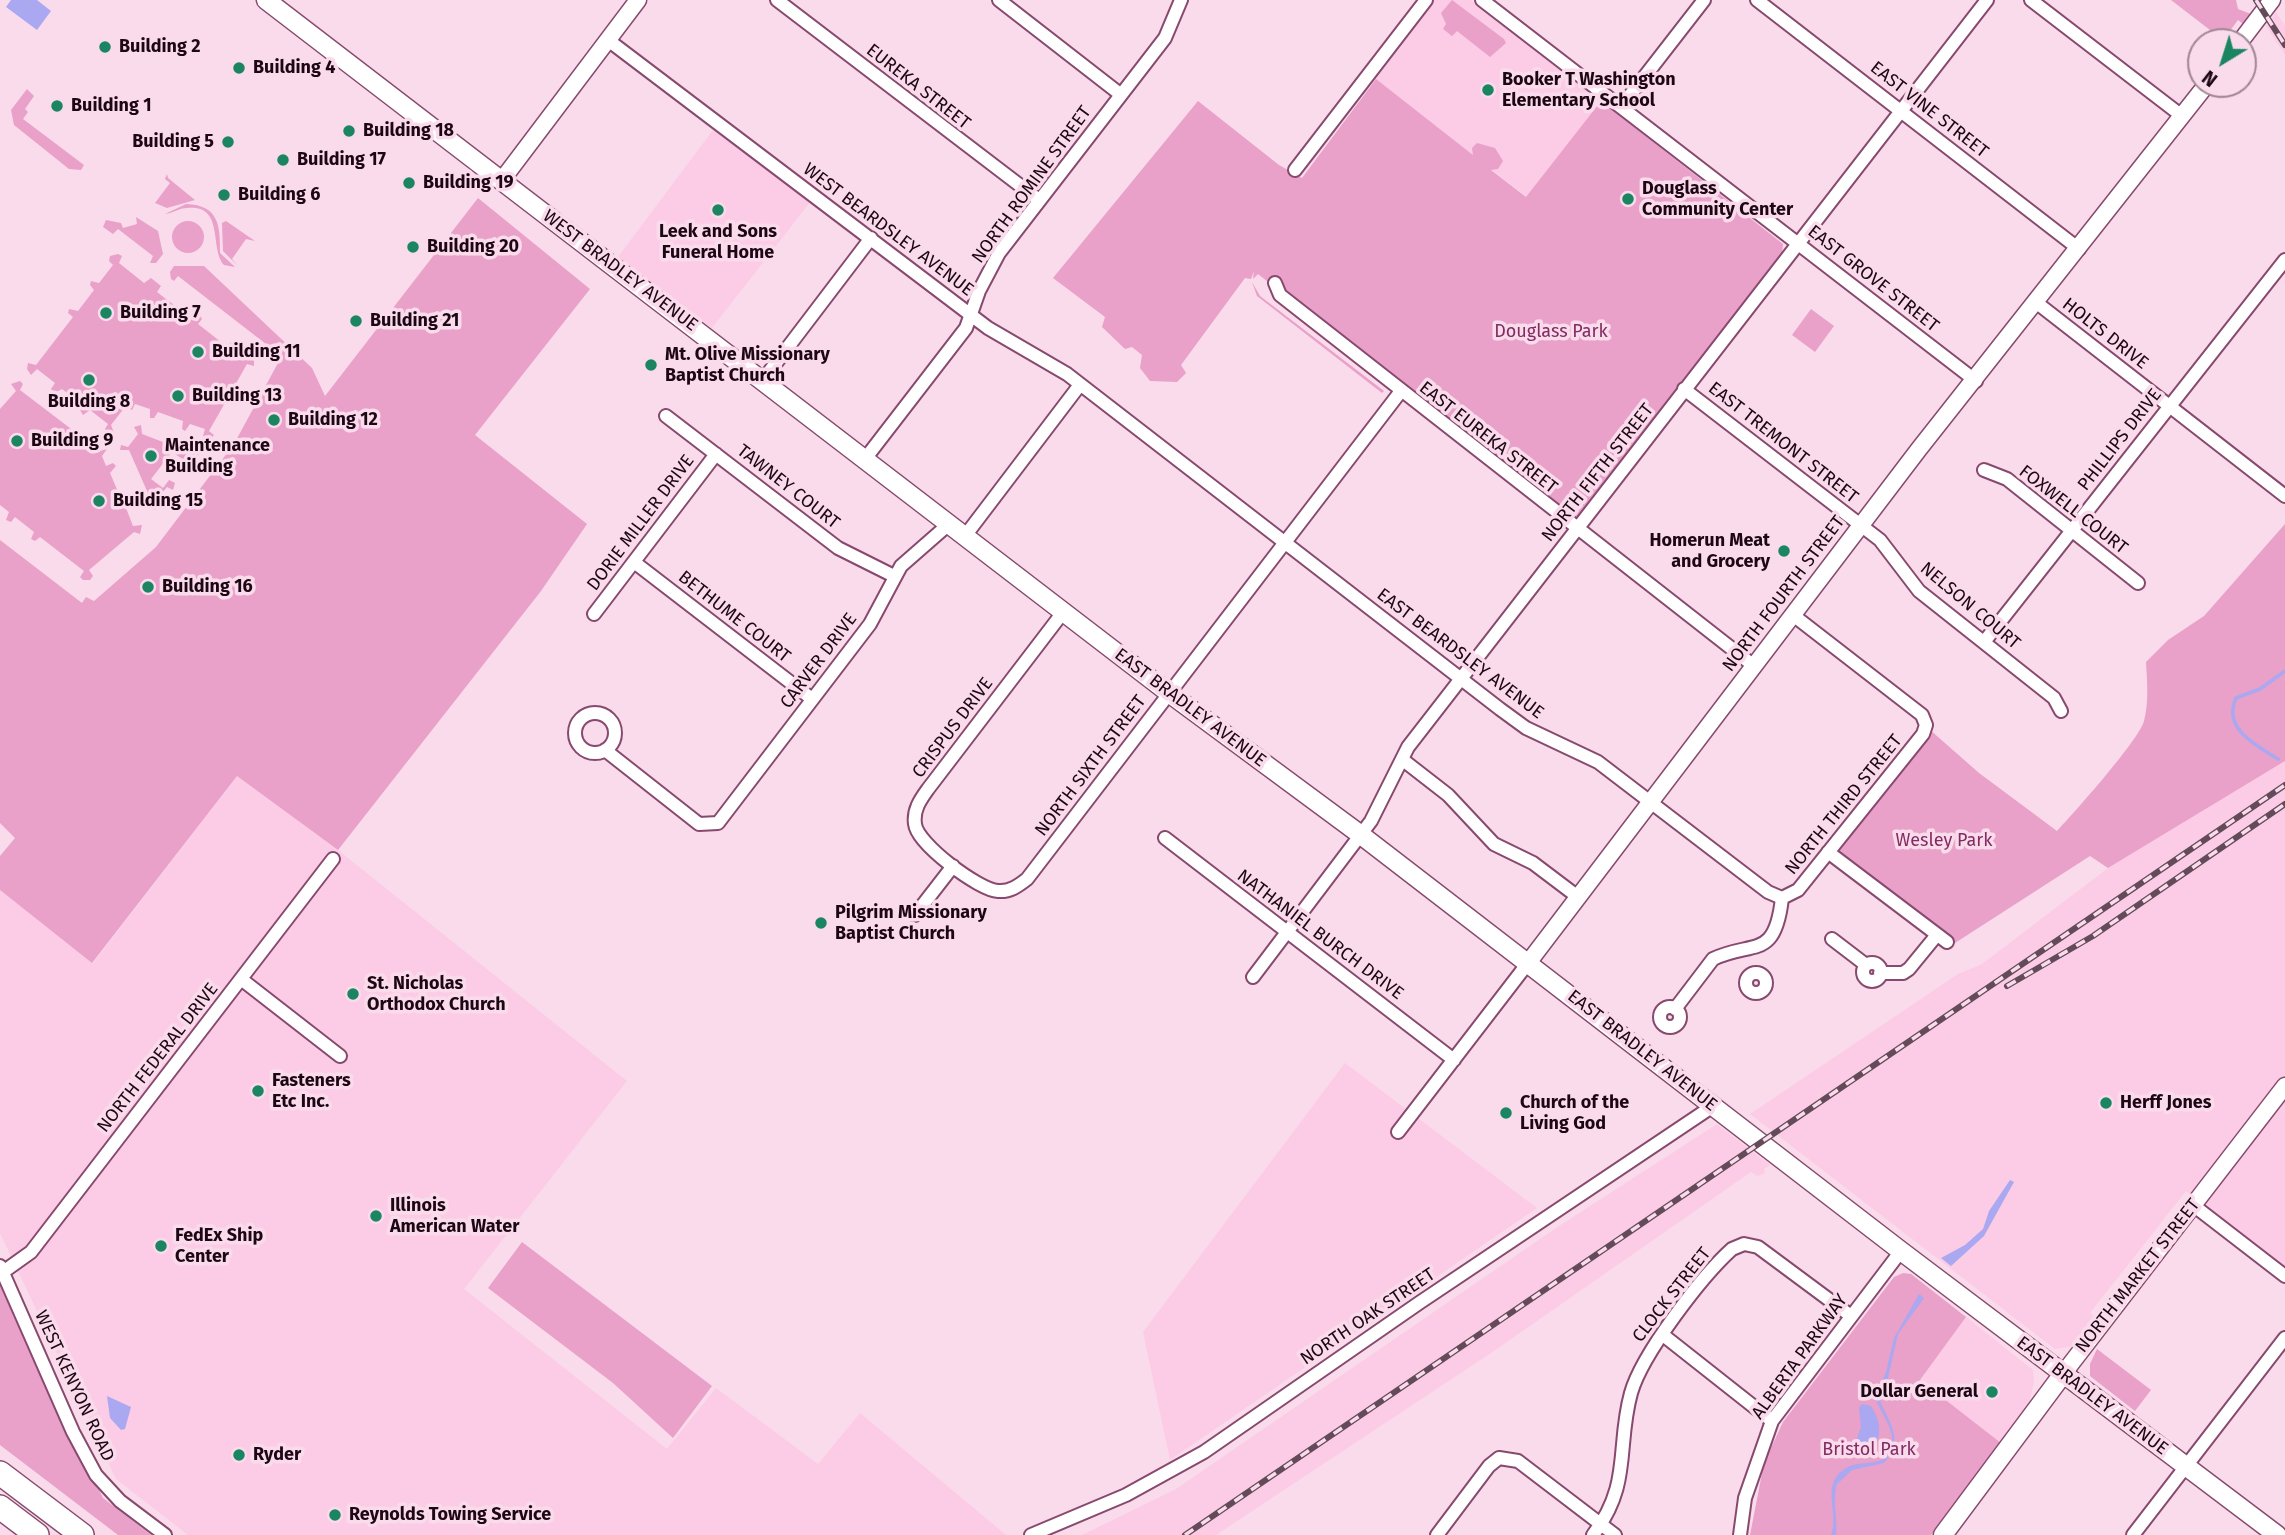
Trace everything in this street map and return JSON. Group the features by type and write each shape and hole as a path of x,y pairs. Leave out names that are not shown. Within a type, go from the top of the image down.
{"highway":[{"path":"0,1473 82,1535"},
{"path":"0,1507 37,1535"}],"main road":[{"name":"WEST BRADLEY AVENUE","path":"266,0 1006,568"},
{"name":"EAST BRADLEY AVENUE","path":"1006,568 1361,835 1901,1251 2277,1535"},
{"name":"NORTH MARKET STREET","path":"1943,1535 2063,1374"}],"street":[{"path":"502,180 638,0"},
{"name":"EUREKA STREET","path":"777,0 1039,200"},
{"path":"999,0 1120,94"},
{"name":"NORTH ROMINE STREET","path":"865,459 966,328 999,253 1164,38 1181,0"},
{"path":"1295,170 1426,0"},
{"name":"EAST GROVE STREET","path":"1482,0 1976,381"},
{"path":"1621,107 1704,0"},
{"name":"EAST VINE STREET","path":"1757,0 2079,249"},
{"name":"NORTH FIFTH STREET","path":"1253,977 1361,835 1384,800 1408,747 1987,0"},
{"path":"2031,0 2182,116"},
{"path":"2250,28 2272,0"},
{"name":"WEST BEARDSLEY AVENUE","path":"608,40 970,314 1007,341 1051,363 1151,441"},
{"name":"NORTH FOURTH STREET","path":"1398,1132 1861,525 2196,98"},
{"path":"763,380 871,238"},
{"name":"PHILLIPS DRIVE","path":"1984,642 2285,260"},
{"name":"EAST EUREKA STREET","path":"1275,283 1280,295 1754,666"},
{"name":"HOLTS DRIVE","path":"2037,303 2285,496"},
{"path":"965,536 1079,386"},
{"name":"EAST TREMONT STREET","path":"1684,389 1861,525"},
{"name":"NORTH SIXTH STREET","path":"953,866 995,891 1019,886 1401,391"},
{"name":"TAWNEY COURT","path":"666,416 838,548 894,576"},
{"name":"EAST BEARDSLEY AVENUE","path":"1151,441 1527,728 1581,751 1756,883"},
{"name":"DORIE MILLER DRIVE","path":"594,614 716,454"},
{"name":"FOXWELL COURT","path":"1984,470 2007,479 2138,583"},
{"name":"CARVER DRIVE","path":"606,750 699,824 718,823 870,624 894,576 948,524"},
{"name":"NELSON COURT","path":"1861,525 1889,548 1919,591 2054,698 2061,711"},
{"name":"BETHUME COURT","path":"634,562 812,699"},
{"name":"CRISPUS DRIVE","path":"953,866 916,831 918,804 1064,611"},
{"name":"NORTH THIRD STREET","path":"1782,898 1798,890 1889,780 1923,734 1926,725 1922,715 1903,699 1793,615"},
{"path":"1403,760 1448,795 1494,844 1533,863 1578,897"},
{"name":"NATHANIEL BURCH DRIVE","path":"1165,838 1454,1060"},
{"path":"1828,852 1941,939 1907,970 1880,973 1875,979 1867,979 1863,972 1866,965 1832,939"},
{"name":"NORTH FEDERAL DRIVE","path":"1,1269 31,1252 333,859"},
{"path":"915,915 953,866"},
{"name":"NORTH THIRD STREET","path":"1756,883 1782,898"},
{"name":"NORTH THIRD STREET","path":"1675,1009 1713,959 1750,951 1768,940 1776,928 1782,898"},
{"path":"1750,951 1753,973"},
{"path":"241,979 340,1056"},
{"name":"NORTH MARKET STREET","path":"2063,1374 2285,1086"},
{"name":"NORTH OAK STREET","path":"1031,1535 1126,1495 1204,1452 1390,1323 1713,1106"},
{"path":"2193,1205 2285,1276"},
{"name":"CLOCK STREET","path":"1597,1530 1616,1497 1631,1394 1647,1356 1723,1256 1744,1244 1758,1247 1851,1316"},
{"name":"ALBERTA PARKWAY","path":"1740,1535 1745,1498 1772,1421 1901,1251"},
{"name":"WEST KENYON ROAD","path":"1,1269 73,1432 96,1475 120,1501 165,1535"},
{"path":"1663,1335 1772,1421"},
{"path":"2133,1535 2285,1338"},
{"path":"1437,1535 1493,1462 1499,1458 1511,1458 1597,1530 1615,1535"}],"shaded area":[{"name":"Booker T Washington Elementary School","path":"1426,0 1471,0 1601,101 1527,197 1369,74"},
{"path":"2276,12 2285,26 2285,55 2266,26"},
{"path":"713,130 811,201 712,328 618,257"},
{"path":"2285,761 2285,1266 2186,1191 2090,1313 2096,1318 2073,1346 2055,1349 1750,1114 1958,974 1982,964 2108,868"},
{"path":"237,776 338,850 627,1081 464,1289 667,1449 716,1388 818,1464 860,1413 1006,1535 188,1535 116,1479 0,1233 0,890 93,963"},
{"path":"1345,1063 1537,1208 1170,1460 1143,1332"},
{"path":"1717,1124 1770,1165 1764,1169 1765,1173 1758,1176 1751,1172 1491,1353 1216,1535 1082,1535 1176,1489 1556,1228"},
{"path":"1966,1317 2033,1370 2030,1400 2001,1443 1920,1380"}],"green space":[{"path":"1452,0 1506,43 1490,57 1457,31 1452,36 1443,29 1446,24 1441,13"},
{"path":"2171,0 2236,0 2238,9 2251,14 2243,24 2238,20 2232,28 2207,28"},
{"name":"Douglass Park","path":"1376,79 1473,155 1472,148 1477,143 1495,148 1503,161 1498,169 1491,170 1526,197 1601,101 1783,244 1782,254 1576,526 1258,274 1253,279 1254,271 1251,279 1245,278 1181,365 1186,373 1177,382 1150,381 1140,368 1142,355 1132,347 1125,349 1102,327 1105,317 1053,278 1198,101 1279,165 1302,178"},
{"path":"27,89 34,96 25,109 28,112 23,119 84,165 81,170 69,169 14,125 11,110"},
{"path":"167,174 168,178 195,200 167,208 155,203 170,183 165,179"},
{"path":"478,198 590,289 475,435 587,524 541,591 338,850 237,776 92,963 0,890 0,856 15,838 0,823 0,540 82,603 86,597 94,601 156,547 234,444 278,363 270,358 275,351 178,276 174,281 171,279 170,272 174,266 204,266 312,368 325,396"},
{"path":"186,204 206,208 212,213 218,226 220,253 235,267 224,265 220,258 214,229 207,213 187,208 165,214"},
{"path":"136,217 158,231 163,254 156,263 150,263 153,256 118,229 113,234 103,227 106,220 121,223 123,228 137,224"},
{"path":"188,221 199,226 204,237 199,248 188,253 177,248 172,237 177,226"},
{"path":"226,221 255,241 246,239 232,259 237,265 223,251 222,223"},
{"path":"110,256 122,256 119,263 144,283 151,278 161,286 157,292 192,319 200,316 202,319 198,324 226,346 233,341 236,344 233,351 245,360 249,355 254,358 254,366 247,364 209,431 214,435 211,438 203,436 205,429 190,424 185,431 182,429 183,421 158,412 154,418 150,418 150,409 135,404 132,410 125,407 111,425 114,433 108,433 105,429 108,424 90,410 83,415 80,410 83,405 62,389 55,393 51,389 55,383 37,369 31,375 27,369 28,363 36,365 73,317 68,313 69,309 78,311 94,290 90,285 91,281 99,283 113,265 109,261"},
{"path":"1252,282 1260,296 1384,391 1382,393 1257,296"},
{"path":"1811,309 1834,326 1815,352 1792,335"},
{"path":"20,381 23,384 20,390 100,451 107,449 102,456 106,466 113,463 116,466 110,473 122,501 129,499 132,503 126,508 133,526 142,525 140,534 134,532 89,570 93,576 90,580 83,580 80,577 84,571 40,537 35,541 31,539 34,532 15,517 11,522 6,520 9,512 0,505 0,409 16,391 11,384"},
{"path":"141,425 142,434 189,452 195,446 199,452 198,457 191,455 184,465 188,470 184,473 178,471 184,460 172,452 151,479 163,488 169,480 175,483 173,490 167,487 156,500 161,505 155,510 145,506 151,500 129,450 120,450 121,445 128,447 138,434 134,427"},
{"name":"Wesley Park","path":"2285,524 2285,761 2108,868 2090,856 1955,943 1828,852 1929,729 1979,773 2057,831 2105,776 2140,730 2147,706 2146,662 2168,640 2204,616"},
{"path":"522,1242 712,1386 673,1438 613,1383 488,1288"},
{"name":"Bristol Park","path":"1903,1273 1911,1274 1966,1317 1920,1380 2001,1443 1931,1535 1750,1535 1764,1463 1783,1422 1894,1277"},
{"path":"0,1283 103,1498 151,1535 118,1535 0,1445"},
{"path":"2097,1349 2151,1390 2135,1411 2090,1376 2090,1364"}],"water":[{"path":"11,0 37,0 51,11 37,30 6,7"},
{"path":"2010,1180 2014,1182 1984,1236 1951,1266 1941,1258 1965,1245 1983,1229 1989,1211"},
{"path":"1919,1294 1924,1298 1898,1334 1888,1378 1879,1398 1893,1430 1894,1446 1884,1463 1852,1470 1837,1484 1836,1535 1831,1535 1832,1490 1838,1475 1850,1466 1884,1459 1892,1444 1890,1429 1875,1398 1886,1372 1894,1338"},
{"path":"107,1396 131,1407 125,1429 121,1430 110,1418"},
{"path":"1862,1404 1871,1406 1879,1434 1873,1451 1856,1454 1853,1450 1861,1427 1859,1408"}],"waterway":[{"path":"2278,759 2244,735 2237,727 2233,709 2236,698 2260,689 2285,671"}],"railway":[{"path":"2256,0 2285,45"},
{"path":"1185,1535 2285,785"},
{"path":"2007,986 2093,936 2285,804"}],"place":[{"name":"Building 2","path":"105,47"},
{"name":"Building 4","path":"239,68"},
{"name":"Booker T Washington Elementary School","path":"1488,90"},
{"name":"Building 1","path":"57,106"},
{"name":"Building 18","path":"349,131"},
{"name":"Building 5","path":"228,142"},
{"name":"Building 17","path":"283,160"},
{"name":"Building 19","path":"409,183"},
{"name":"Building 6","path":"224,195"},
{"name":"Douglass Community Center","path":"1628,199"},
{"name":"Leek and Sons Funeral Home","path":"718,210"},
{"name":"Building 20","path":"413,247"},
{"name":"Building 7","path":"106,313"},
{"name":"Building 21","path":"356,321"},
{"name":"Building 11","path":"198,352"},
{"name":"Mt. Olive Missionary Baptist Church","path":"651,365"},
{"name":"Building 8","path":"89,380"},
{"name":"Building 13","path":"178,396"},
{"name":"Building 12","path":"274,420"},
{"name":"Building 9","path":"17,441"},
{"name":"Maintenance Building","path":"151,456"},
{"name":"Building 15","path":"99,501"},
{"name":"Homerun Meat and Grocery","path":"1784,551"},
{"name":"Building 16","path":"148,587"},
{"name":"Pilgrim Missionary Baptist Church","path":"821,923"},
{"name":"St. Nicholas Orthodox Church","path":"353,994"},
{"name":"Fasteners Etc Inc.","path":"258,1091"},
{"name":"Herff Jones","path":"2106,1103"},
{"name":"Church of the Living God","path":"1506,1113"},
{"name":"Illinois American Water","path":"376,1216"},
{"name":"FedEx Ship Center","path":"161,1246"},
{"name":"Dollar General","path":"1992,1392"},
{"name":"Ryder","path":"239,1455"},
{"name":"Reynolds Towing Service","path":"335,1515"}]}
